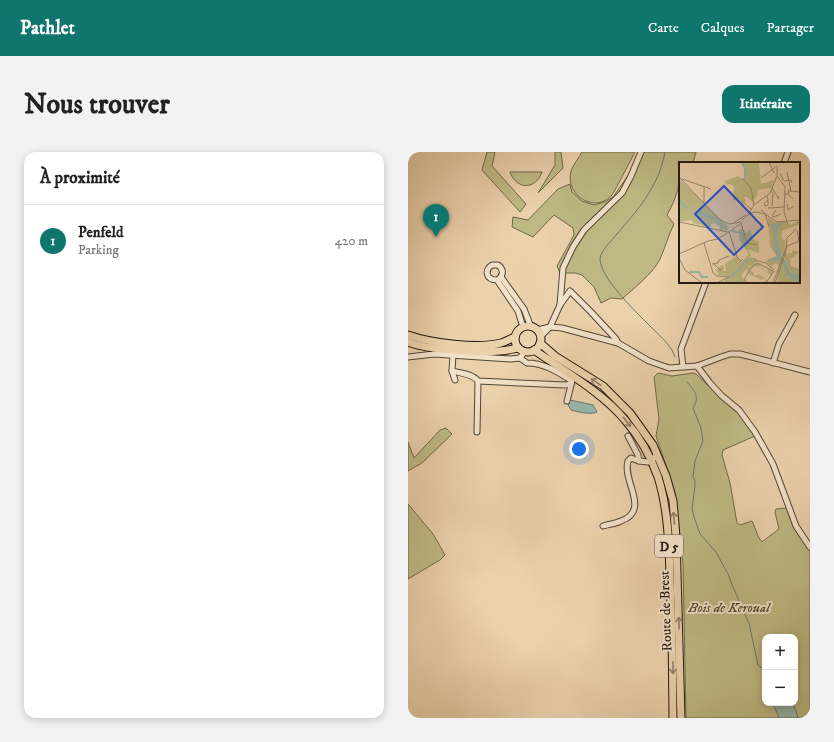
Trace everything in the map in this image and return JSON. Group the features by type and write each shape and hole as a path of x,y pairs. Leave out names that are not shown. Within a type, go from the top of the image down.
{"main road":[{"path":"408,335 441,343 483,345 500,343 515,337 516,333 534,333 534,350 521,352 469,350 439,348 408,342"},
{"name":"Route de Brest","path":"534,333 555,356 602,386 630,413 643,430 657,453 666,476 673,501 676,538 681,718"},
{"path":"515,337 516,345 521,352"},
{"name":"Route de Brest","path":"534,350 599,395 625,419 637,436 658,476 665,502 669,542 672,619 673,718"}],"street":[{"path":"560,305 563,268 573,247 584,230 622,193 641,152"},
{"path":"784,162 788,152"},
{"path":"499,278 524,309 534,333 550,327 562,328 618,344 656,365 669,368 697,366 730,354 740,354 810,372"},
{"path":"683,367 681,349 706,283"},
{"path":"550,327 560,305 570,291 616,339 618,344"},
{"path":"773,362 778,344 794,314"},
{"path":"408,357 434,354 453,354 510,359 521,352 527,364 535,363 558,372 572,381 567,401"},
{"path":"453,354 452,371 454,380"},
{"path":"697,366 722,396 739,410 755,432 773,464 796,526 810,547"},
{"path":"452,371 472,376 478,381 565,386 571,384"},
{"path":"477,432 478,381"},
{"path":"628,436 638,455 639,461"},
{"path":"603,526 622,521 630,516 636,505 627,475 628,461 631,458 639,461 652,462 657,453"}],"green space":[{"path":"487,152 495,152 492,166 526,204 520,212 482,170"},
{"path":"555,152 561,152 563,168 538,193 555,165"},
{"path":"582,152 635,152 614,192 608,199 592,203 584,200 573,189 570,180 571,171"},
{"path":"641,152 696,152 693,162 679,162 678,190 667,215 674,224 656,266 622,299 611,298 601,303 594,287 582,275 575,273 560,273 557,266 574,235 573,228 554,215 533,237 512,227 513,217 528,220 558,189 570,184 572,192 582,201 594,205 605,202 613,197 637,163"},
{"path":"510,172 542,172 535,182 526,186 517,182"},
{"name":"Bois de Keroual","path":"658,373 672,376 693,373 696,374 741,416 755,436 723,450 722,455 730,483 737,523 740,525 752,521 762,542 779,529 775,512 776,509 787,508 794,527 810,550 810,718 686,718 683,563 675,492 656,436 659,419 654,377"},
{"path":"446,428 452,434 422,463 408,471 408,442 414,458 440,430"},
{"path":"408,504 433,534 445,555 440,560 408,579"}],"shaded area":[{"path":"570,400 593,405 597,412 587,413 571,410 568,405"},
{"path":"774,706 794,706 798,718 779,718"}],"waterway":[{"path":"665,152 656,180 650,192 642,204 605,248 600,259 602,268 608,279 638,314 666,342 675,357"},
{"path":"687,382 696,394 696,401 693,408 701,428 703,441 695,461 693,477 695,481 692,508 694,517 700,534 716,552 728,574 749,623 758,665 762,668"}],"place":[{"name":"Penfeld","path":"436,237"}]}
